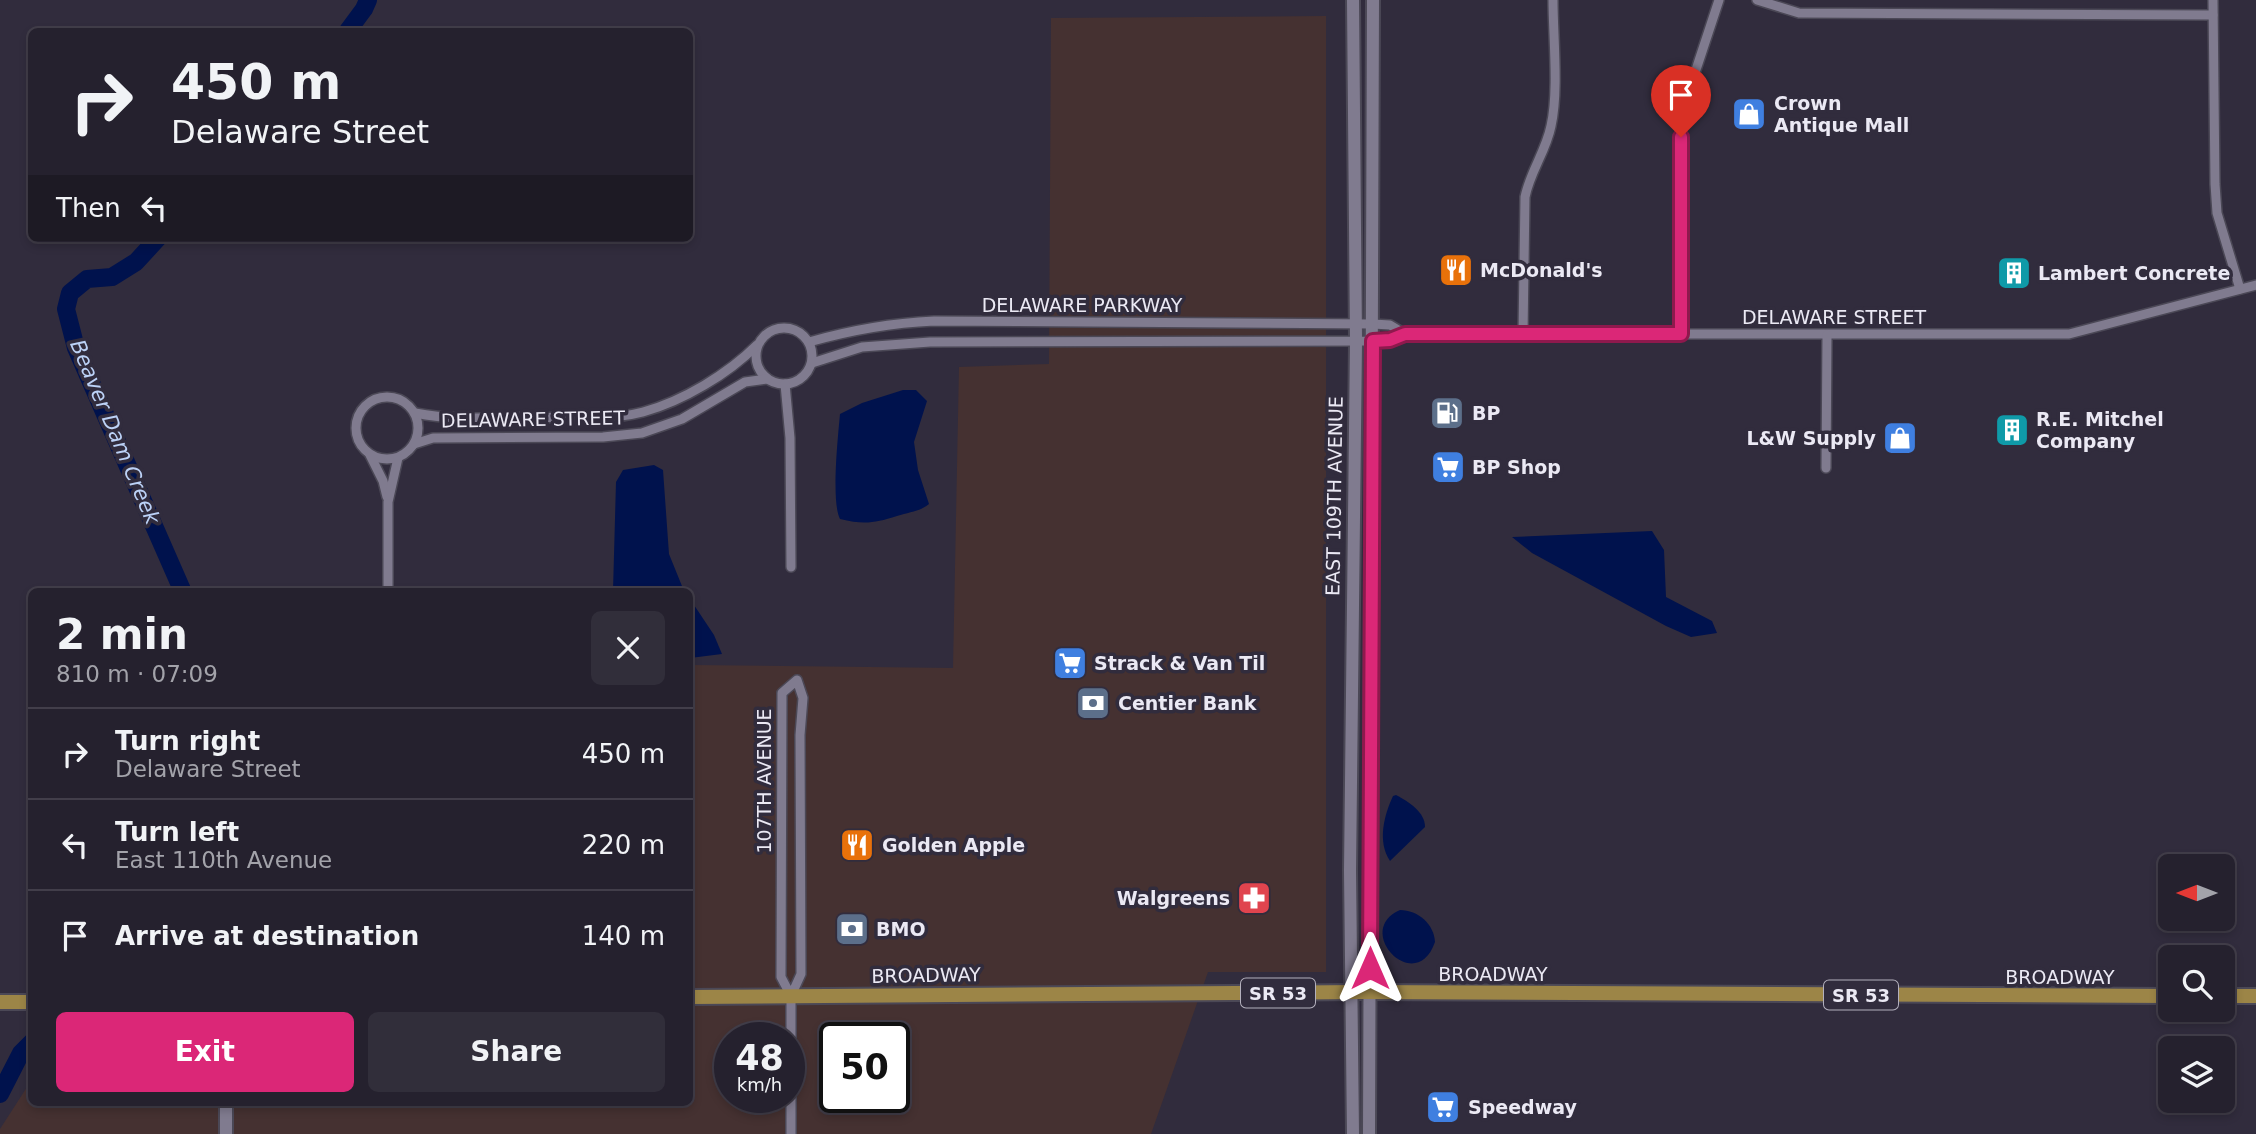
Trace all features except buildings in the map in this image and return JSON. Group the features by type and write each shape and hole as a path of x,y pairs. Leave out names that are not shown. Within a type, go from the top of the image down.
{"main road":[{"name":"EAST 109TH AVENUE","path":"1353,0 1356,323 1350,783 1353,1134"},
{"name":"EAST 109TH AVENUE","path":"1369,1134 1373,0"},
{"name":"BROADWAY","path":"693,997 1351,992 2158,996"},
{"path":"2235,996 2256,996"},
{"path":"0,1002 28,1002"},
{"path":"226,1106 226,1134"}],"street":[{"path":"1524,334 1525,197 1530,177 1547,141 1552,120 1553,0"},
{"path":"1681,334 1681,123 1719,0"},
{"path":"1757,0 1799,13 2213,15"},
{"path":"2213,0 2217,213 2240,289"},
{"name":"DELAWARE STREET","path":"1356,341 1390,340 1405,334 2069,334 2256,285"},
{"name":"DELAWARE PARKWAY","path":"809,342 857,329 934,321 1356,323"},
{"name":"DELAWARE STREET","path":"1356,323 1390,325 1405,334"},
{"path":"787,327 803,334 809,342 812,348 812,363 802,378 785,384 767,379 757,364 757,345 769,331 787,327"},
{"path":"1826,468 1827,335"},
{"name":"DELAWARE PARKWAY","path":"812,363 862,347 900,343 1356,341"},
{"name":"DELAWARE STREET","path":"415,413 447,418 593,416 642,412 661,406 713,380 739,363 757,345"},
{"name":"DELAWARE STREET","path":"414,444 433,438 603,437 642,433 682,419 746,382 767,379"},
{"path":"785,384 790,438 791,566"},
{"path":"369,454 388,460 398,457 414,444 418,423 415,413 399,399 389,397 369,402 362,409 356,428 362,447 369,454 383,481 388,502"},
{"path":"388,588 388,502 398,457"},
{"name":"107TH AVENUE","path":"791,996 781,977 782,693 797,680 803,698 800,735 801,974 791,996 791,1134"}],"shaded area":[{"path":"1326,16 1326,972 1208,972 1151,1134 0,1134 0,1129 28,1086 28,1106 693,1106 693,665 953,668 959,367 1049,364 1051,18"},
{"path":"903,390 916,390 927,401 914,442 918,470 929,504 918,510 876,522 840,519 836,484 840,414 862,403"},
{"path":"654,465 663,470 669,554 683,588 613,588 616,482 623,470"},
{"path":"1652,531 1664,550 1666,597 1712,621 1717,633 1691,637 1666,626 1532,553 1512,537"},
{"path":"693,604 714,635 722,654 693,658"},
{"path":"1396,795 1419,812 1425,827 1390,861 1384,846 1383,828 1390,803"},
{"path":"1400,910 1419,915 1434,935 1435,942 1426,957 1415,963 1403,962 1392,954 1385,944 1383,932 1387,920"}],"waterway":[{"name":"Beaver Dam Creek","path":"350,28 368,0"},
{"name":"Beaver Dam Creek","path":"154,242 136,262 112,277 87,279 70,293 66,309 76,348 181,588"},
{"name":"Beaver Dam Creek","path":"0,1094 21,1053 28,1046"}],"place":[{"name":"Crown Antique Mall","path":"1749,114"},
{"name":"McDonald's","path":"1456,270"},
{"name":"Lambert Concrete","path":"2014,273"},
{"name":"BP","path":"1447,413"},
{"name":"R.E. Mitchel Company","path":"2012,430"},
{"name":"L&W Supply","path":"1900,438"},
{"name":"BP Shop","path":"1448,467"},
{"name":"Strack & Van Til","path":"1070,663"},
{"name":"Centier Bank","path":"1093,703"},
{"name":"Golden Apple","path":"857,845"},
{"name":"Walgreens","path":"1254,898"},
{"name":"BMO","path":"852,929"},
{"name":"Speedway","path":"1443,1107"}],"route":[{"path":"1370,968 1373,341 1390,340 1405,334 1681,334 1681,137"}]}
